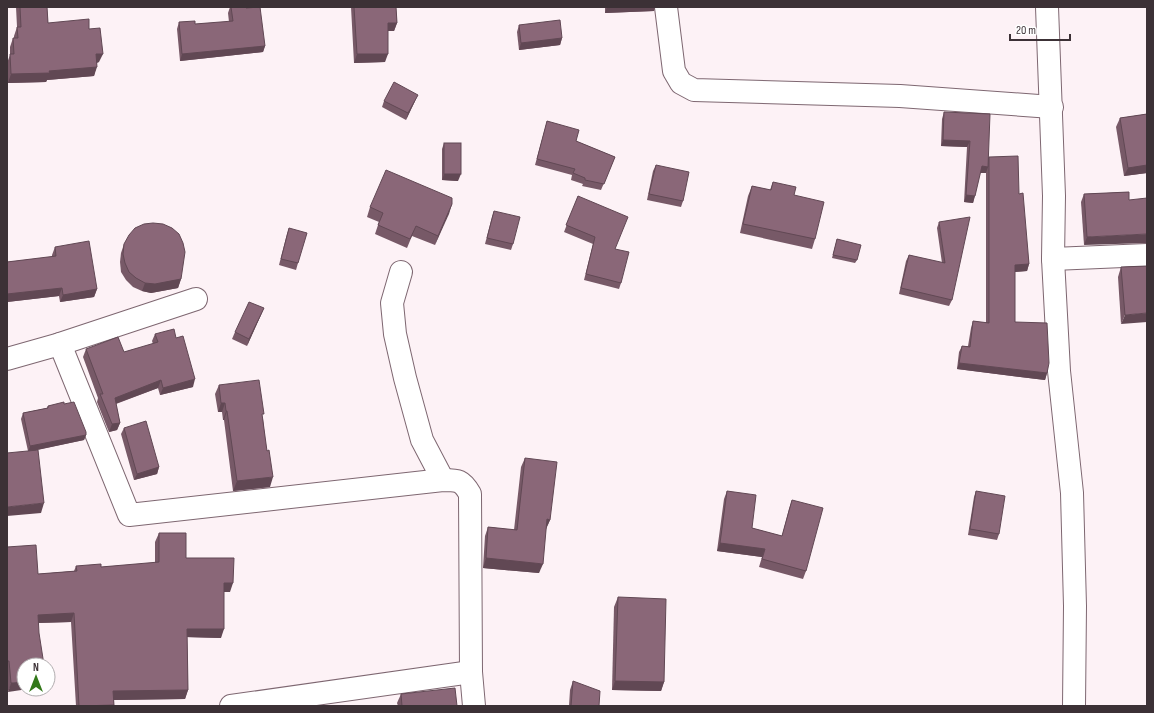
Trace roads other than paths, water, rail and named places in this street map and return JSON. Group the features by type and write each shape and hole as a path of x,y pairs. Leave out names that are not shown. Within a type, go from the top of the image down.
{"street":[{"path":"666,7 674,71 681,83 694,90 900,96 1052,107"},
{"path":"1047,7 1052,107 1054,196 1053,259 1059,371 1072,493 1075,606 1074,706"},
{"path":"1053,259 1147,255"},
{"path":"401,272 392,303 394,334 422,440 443,480"},
{"path":"7,359 60,344 196,299"},
{"path":"60,344 129,515 443,480 457,480 465,485 470,494 471,672 474,706"},
{"path":"231,706 471,672"}]}
